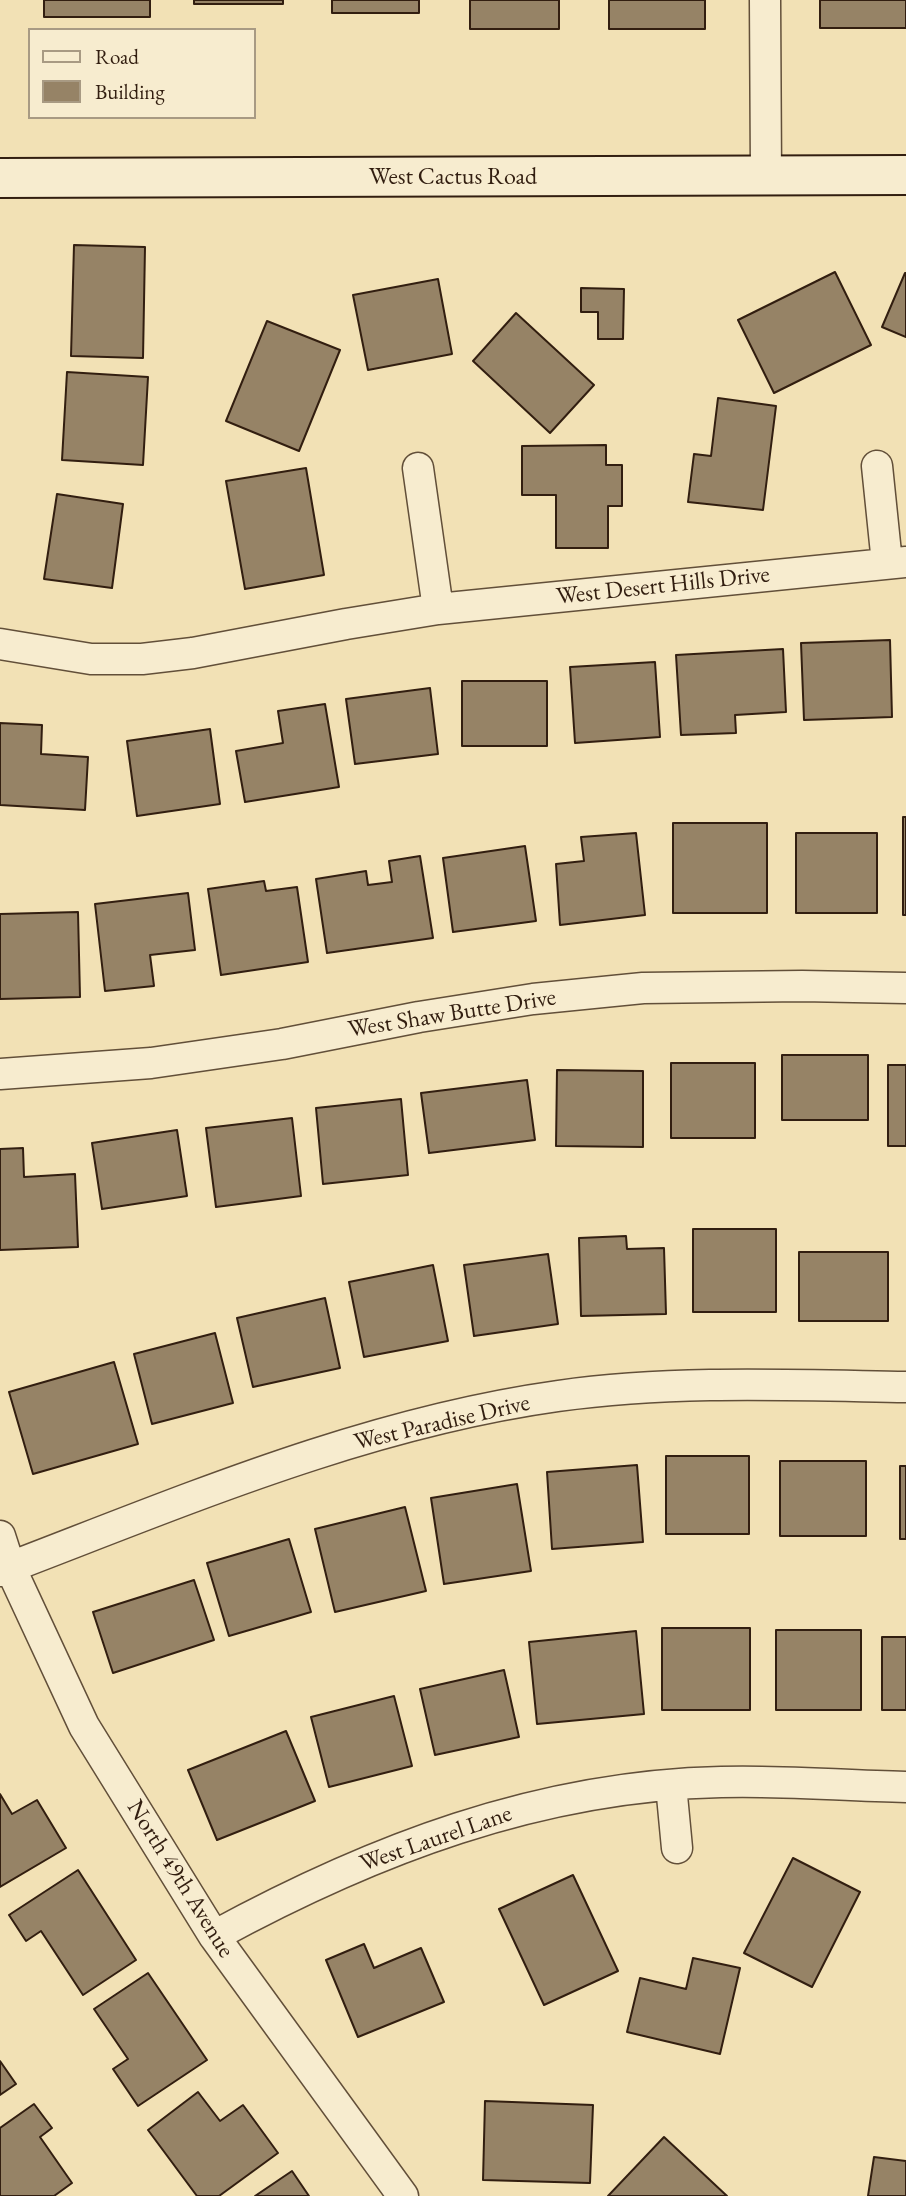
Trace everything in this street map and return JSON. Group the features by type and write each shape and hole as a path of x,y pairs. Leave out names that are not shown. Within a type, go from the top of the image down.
{"main road":[{"name":"West Cactus Road","path":"0,178 906,175"}],"street":[{"path":"765,0 766,175"},
{"name":"West Desert Hills Drive","path":"0,644 91,659 142,659 193,653 439,609 896,563 877,466"},
{"path":"418,468 439,609"},
{"name":"West Shaw Butte Drive","path":"0,1074 151,1063 282,1044 419,1017 521,1001 643,988 906,988"},
{"name":"West Paradise Drive","path":"5,1569 247,1478 388,1432 489,1408 559,1396 682,1385 906,1387"},
{"name":"North 49th Avenue","path":"0,1536 5,1569 84,1726 214,1936 403,2196"},
{"name":"West Laurel Lane","path":"214,1936 312,1884 393,1850 467,1824 539,1805 604,1792 671,1785 757,1782 906,1787"},
{"path":"671,1785 677,1848"}],"building":[{"path":"44,0 150,0 150,17 44,17"},
{"path":"194,0 283,0 283,4 194,4"},
{"path":"332,0 419,0 419,13 332,13"},
{"path":"470,0 559,0 559,29 470,29"},
{"path":"609,0 705,0 705,29 609,29"},
{"path":"820,0 906,0 906,28 820,28"},
{"path":"74,245 145,247 143,358 71,356"},
{"path":"835,272 871,345 774,393 738,320"},
{"path":"906,273 906,337 882,327"},
{"path":"438,279 452,354 368,370 353,295"},
{"path":"581,288 624,289 623,339 598,339 598,312 581,312"},
{"path":"516,313 594,385 550,433 473,361"},
{"path":"267,321 340,350 299,451 226,421"},
{"path":"67,372 148,377 143,465 62,460"},
{"path":"718,398 776,406 763,510 688,502 694,454 711,456"},
{"path":"606,445 606,465 622,465 622,506 608,506 608,548 556,548 556,495 522,495 522,446"},
{"path":"306,468 324,575 245,589 226,481"},
{"path":"57,494 123,504 112,588 44,579"},
{"path":"890,640 892,717 804,720 801,643"},
{"path":"783,649 786,712 735,715 736,733 681,735 676,655"},
{"path":"655,662 660,737 575,743 570,667"},
{"path":"462,681 547,681 547,746 462,746"},
{"path":"430,688 438,754 355,764 346,699"},
{"path":"325,704 339,787 245,802 236,751 283,743 278,711"},
{"path":"0,723 42,725 41,754 88,757 85,810 0,805"},
{"path":"210,729 220,804 137,816 127,741"},
{"path":"903,817 906,817 906,915 903,915"},
{"path":"673,823 767,823 767,913 673,913"},
{"path":"636,833 645,915 560,925 556,864 584,861 581,837"},
{"path":"796,833 877,833 877,913 796,913"},
{"path":"525,846 536,921 453,932 443,858"},
{"path":"420,856 433,938 327,953 316,879 366,871 368,885 392,882 389,861"},
{"path":"264,881 266,891 297,887 308,962 221,975 208,889"},
{"path":"188,893 195,950 150,955 154,986 105,991 95,904"},
{"path":"78,912 80,997 0,999 0,914"},
{"path":"782,1055 868,1055 868,1120 782,1120"},
{"path":"671,1063 755,1063 755,1138 671,1138"},
{"path":"888,1065 906,1065 906,1146 888,1146"},
{"path":"557,1070 643,1071 643,1147 556,1146"},
{"path":"527,1080 535,1140 429,1153 421,1093"},
{"path":"401,1099 408,1175 323,1184 316,1108"},
{"path":"292,1118 301,1196 216,1207 206,1128"},
{"path":"177,1130 187,1196 102,1209 92,1143"},
{"path":"23,1148 24,1177 75,1174 78,1247 0,1250 0,1149"},
{"path":"693,1229 776,1229 776,1312 693,1312"},
{"path":"626,1236 627,1249 664,1248 666,1314 581,1316 579,1238"},
{"path":"799,1252 888,1252 888,1321 799,1321"},
{"path":"548,1254 558,1324 474,1336 464,1265"},
{"path":"433,1265 448,1341 364,1357 349,1282"},
{"path":"325,1298 340,1368 253,1387 237,1318"},
{"path":"215,1333 233,1403 152,1424 134,1354"},
{"path":"114,1362 138,1444 33,1474 9,1392"},
{"path":"666,1456 749,1456 749,1534 666,1534"},
{"path":"780,1461 866,1461 866,1536 780,1536"},
{"path":"637,1465 643,1542 552,1549 547,1472"},
{"path":"900,1466 906,1466 906,1539 900,1539"},
{"path":"517,1484 531,1571 444,1584 431,1498"},
{"path":"405,1507 426,1591 335,1612 315,1529"},
{"path":"289,1539 311,1612 229,1636 207,1563"},
{"path":"194,1580 214,1640 113,1673 93,1612"},
{"path":"662,1628 750,1628 750,1710 662,1710"},
{"path":"776,1630 861,1630 861,1710 776,1710"},
{"path":"636,1631 644,1714 537,1724 529,1642"},
{"path":"882,1637 906,1637 906,1710 882,1710"},
{"path":"504,1670 519,1737 435,1755 420,1689"},
{"path":"394,1696 412,1766 329,1787 311,1717"},
{"path":"286,1731 315,1801 217,1840 188,1770"},
{"path":"0,1794 12,1814 37,1800 66,1848 0,1887"},
{"path":"793,1858 860,1892 812,1987 744,1953"},
{"path":"78,1870 136,1960 83,1995 41,1931 26,1941 9,1915"},
{"path":"573,1875 618,1971 544,2005 499,1909"},
{"path":"364,1944 374,1968 421,1948 444,2002 358,2037 326,1960"},
{"path":"693,1958 740,1968 720,2054 627,2032 640,1978 686,1989"},
{"path":"148,1973 207,2060 138,2106 113,2069 128,2059 94,2009"},
{"path":"0,2061 16,2084 0,2095"},
{"path":"198,2092 220,2121 243,2105 278,2153 219,2196 197,2196 148,2130"},
{"path":"485,2101 593,2105 590,2183 483,2180"},
{"path":"34,2104 52,2128 40,2137 72,2183 54,2196 0,2196 0,2128"},
{"path":"664,2137 727,2196 608,2196"},
{"path":"874,2157 906,2161 906,2196 868,2196"},
{"path":"292,2171 309,2196 255,2196"}]}
